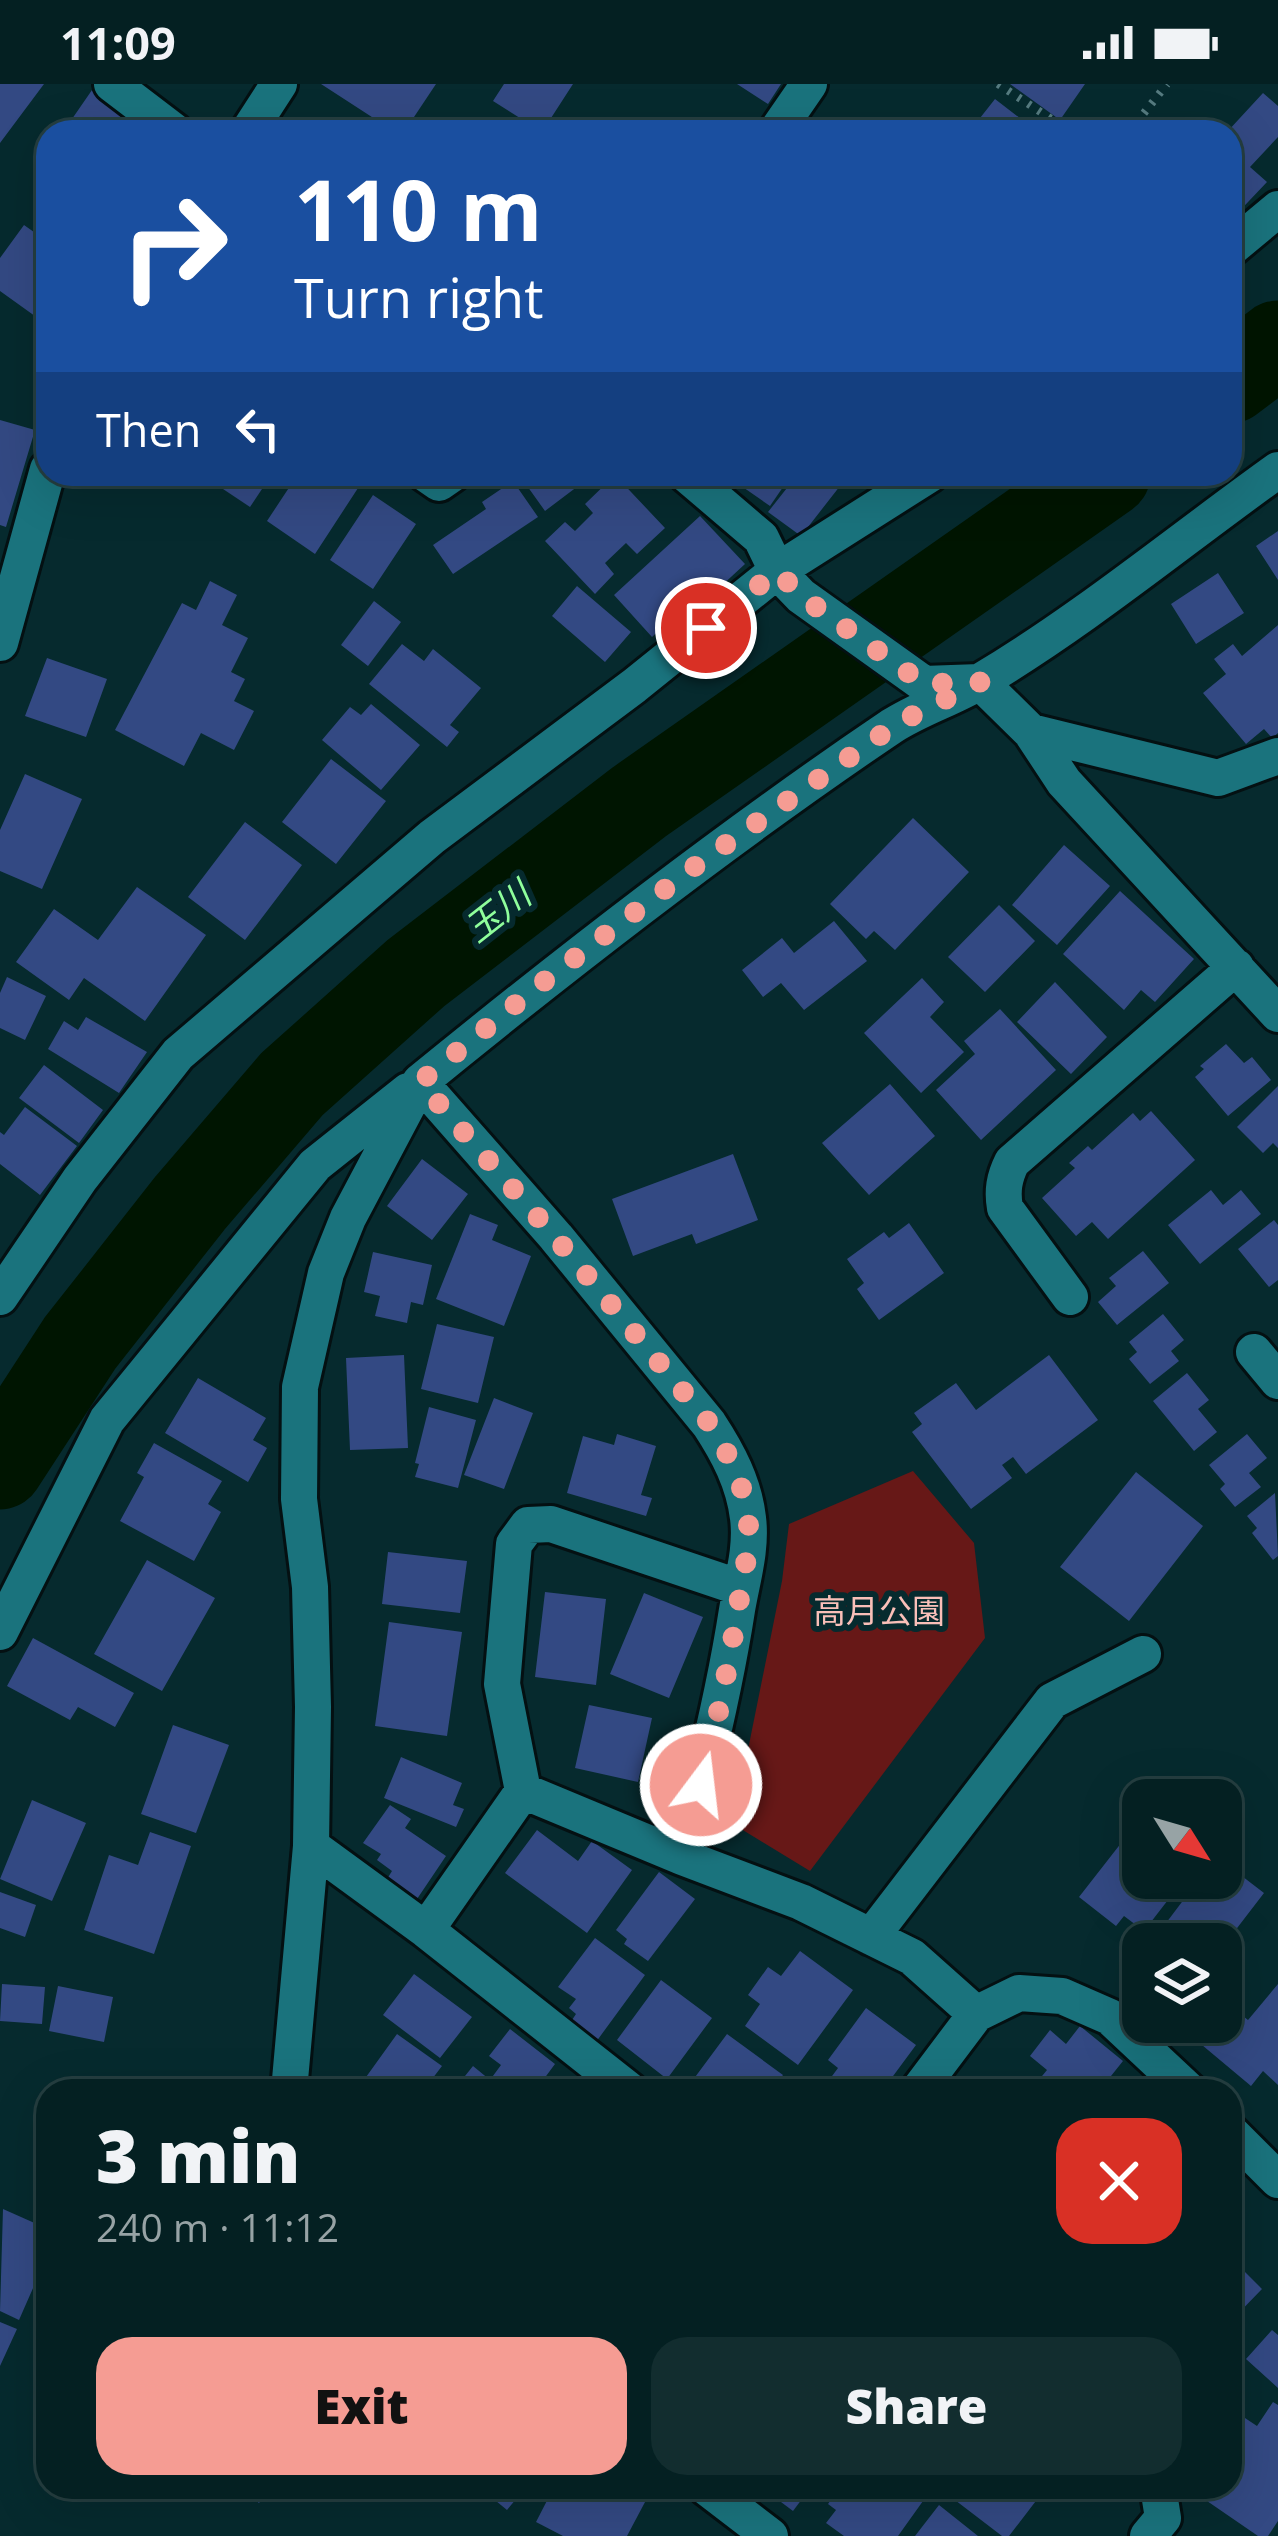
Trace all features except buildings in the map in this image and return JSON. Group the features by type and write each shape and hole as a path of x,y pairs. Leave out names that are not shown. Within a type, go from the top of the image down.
{"street":[{"path":"112,84 159,120"},
{"path":"256,120 279,84"},
{"path":"784,120 809,84"},
{"path":"1242,239 1278,209"},
{"path":"0,1632 107,1420 315,1165 698,864 898,723 980,682 1278,470"},
{"path":"0,643 43,486"},
{"path":"700,486 761,538 789,584 924,684 980,682 1031,732 1064,782 1278,1014"},
{"path":"0,1297 80,1179 178,1054 432,837 634,686 789,584 915,486"},
{"path":"1031,732 1218,778 1278,756"},
{"path":"1070,1297 1005,1208 1003,1196 1012,1162 1236,967"},
{"path":"420,1082 710,1424 742,1488 748,1555 720,1714 682,1857"},
{"path":"290,2079 311,1846 314,1707 310,1587 299,1499 300,1387 310,1331 340,1236 420,1082"},
{"path":"1254,1352 1278,1382"},
{"path":"426,1930 523,1791 502,1684 514,1544 519,1533 539,1522 551,1524 741,1588"},
{"path":"872,1936 1052,1701 1143,1654"},
{"path":"523,1791 801,1902 872,1936 912,1958 976,2014"},
{"path":"311,1846 615,2079"},
{"path":"927,2079 976,2014 1018,1993 1084,2002 1122,2026 1177,2079"},
{"path":"1242,2144 1278,2180"},
{"path":"722,2499 770,2536"},
{"path":"1148,2536 1163,2518 1161,2499"}],"path":[{"path":"998,84 1053,120"},
{"path":"1138,120 1167,84"}],"green space":[{"name":"高月公園","path":"913,1471 974,1543 985,1638 810,1871 733,1824 789,1524"}],"waterway":[{"name":"玉川","path":"1242,371 1278,344"},
{"name":"玉川","path":"0,1466 80,1343 292,1084 416,973 639,802 1090,486"}],"route":[{"path":"701,1785 720,1714 748,1555 742,1488 729,1454 710,1424 556,1238 420,1082 698,864 898,723 980,682 924,684 801,596 777,571 706,628"}]}
